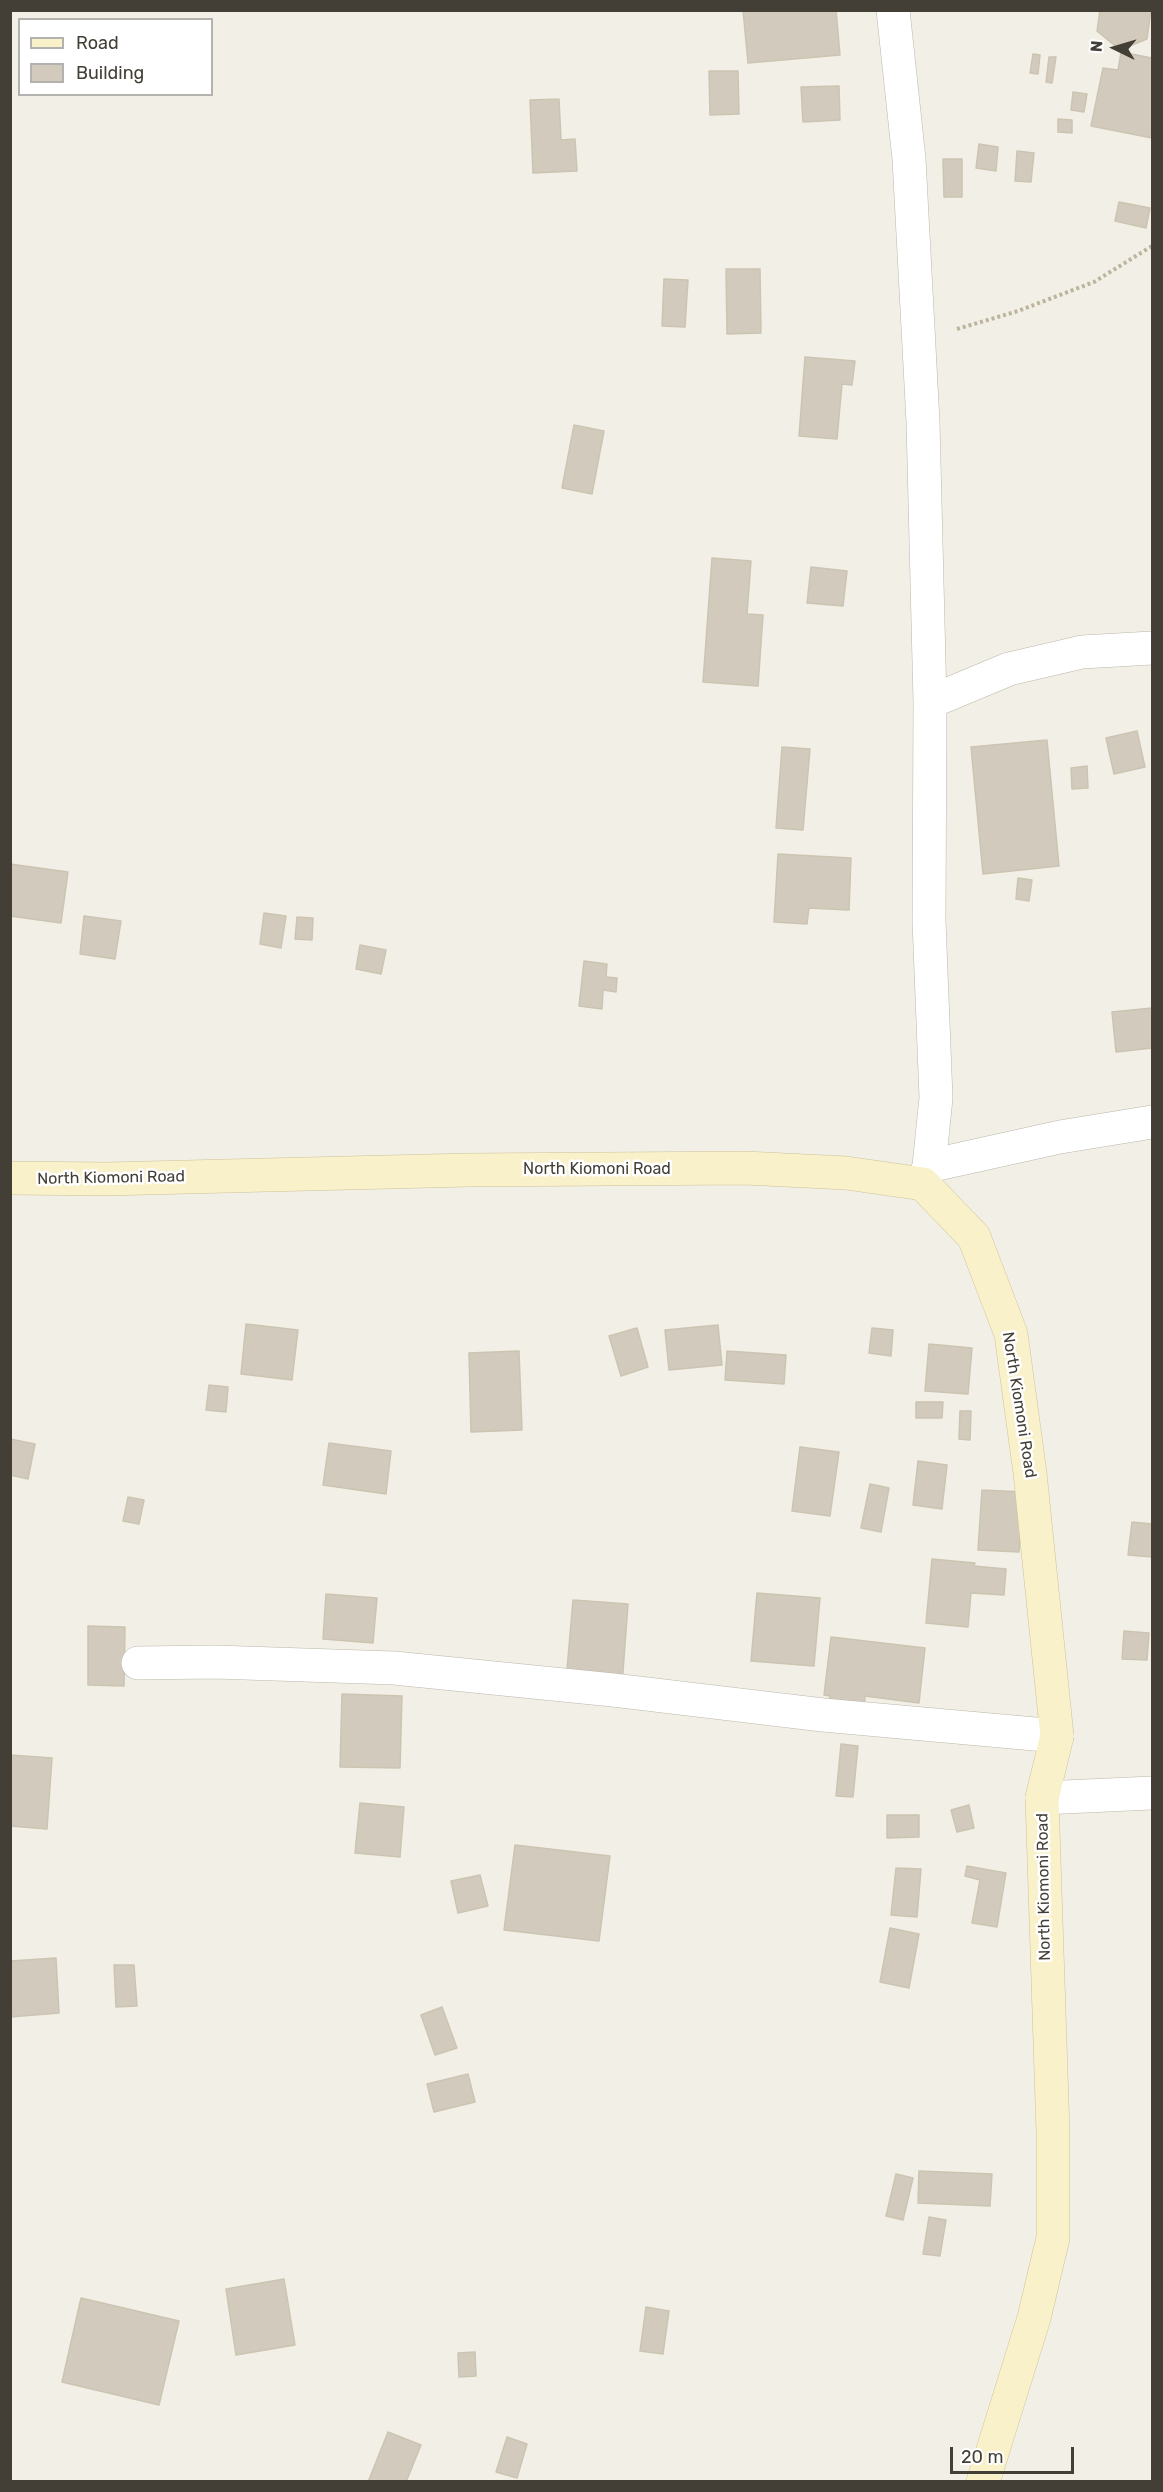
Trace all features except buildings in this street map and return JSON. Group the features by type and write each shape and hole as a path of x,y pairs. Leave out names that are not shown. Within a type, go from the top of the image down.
{"main road":[{"name":"North Kiomoni Road","path":"10,1178 106,1179 468,1170 745,1168 926,1175 974,1237 1011,1334 1030,1473 1057,1736 1042,1798 1053,2133 1053,2238 1034,2318 983,2481"}],"street":[{"path":"893,10 909,159 923,422 930,702 929,921 936,1098 926,1175 1060,1137 1152,1122"},
{"path":"930,702 1009,669 1082,652 1152,648"},
{"path":"138,1663 215,1662 394,1668 613,1690 822,1715 1057,1736"},
{"path":"1042,1798 1152,1793"}],"path":[{"path":"919,340 1018,310 1094,282 1152,246"}]}
